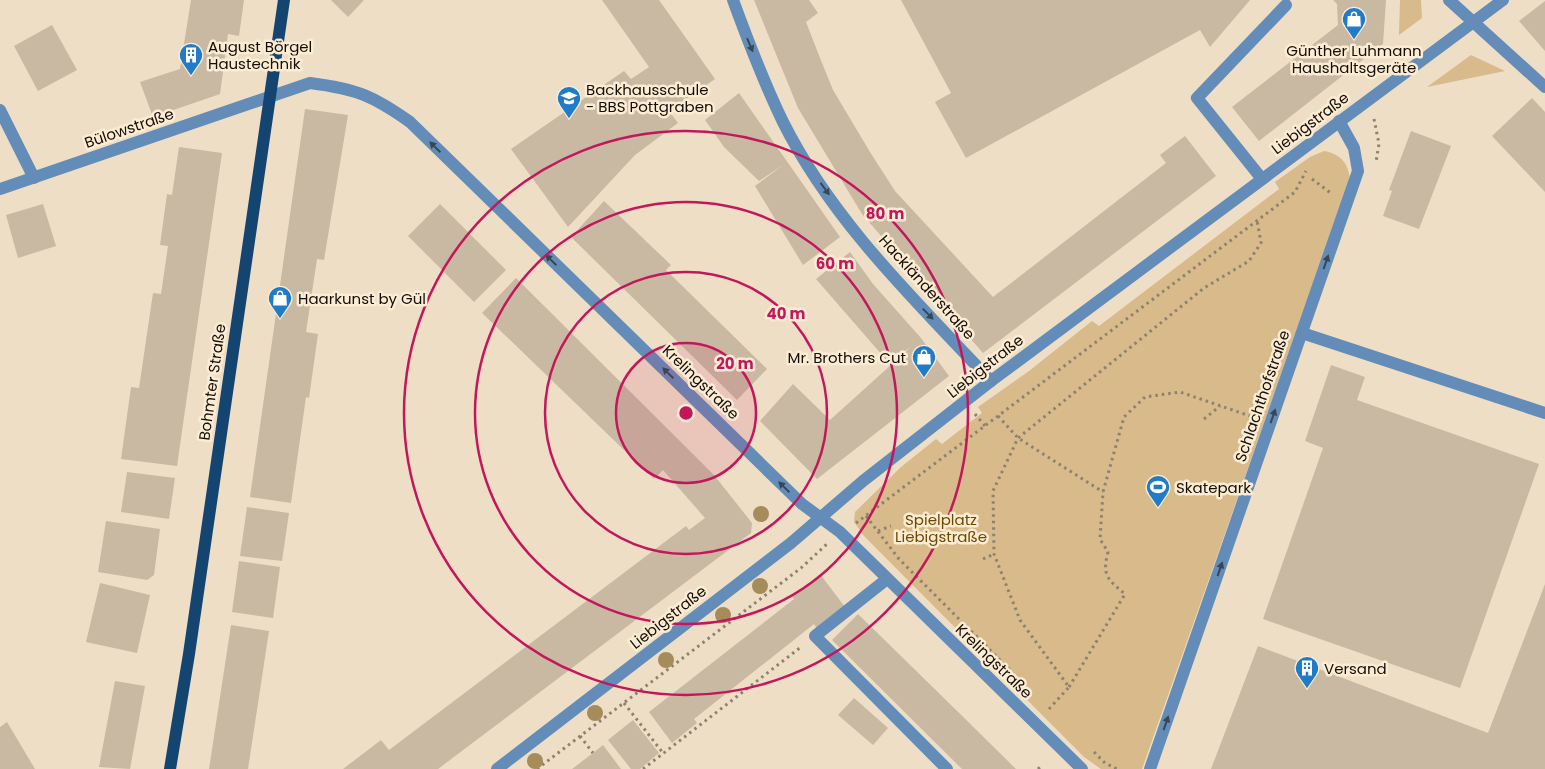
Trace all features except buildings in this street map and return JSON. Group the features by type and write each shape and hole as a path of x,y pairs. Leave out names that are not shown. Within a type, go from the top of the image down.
{"main road":[{"name":"Bohmter Straße","path":"170,769 189,654 268,98 284,0"}],"street":[{"name":"Hackländerstraße","path":"733,0 784,123 820,182 881,265 991,381"},
{"path":"1449,0 1545,87"},
{"name":"Liebigstraße","path":"497,769 821,518 863,482 991,381 1503,0"},
{"path":"1262,179 1197,98 1286,5"},
{"name":"Krelingstraße","path":"268,98 310,83 347,88 381,101 410,122 802,504 840,532 1082,769"},
{"name":"Bülowstraße","path":"0,189 268,98"},
{"path":"0,110 34,178"},
{"name":"Schlachthofstraße","path":"1150,769 1358,171 1354,148 1339,121"},
{"path":"1302,333 1545,413"},
{"path":"887,579 815,636 947,769"}],"path":[{"path":"537,769 801,568 840,532 866,516 1295,192"},
{"path":"1069,687 1020,620 994,554 993,491 1018,438 1204,288 1249,261 1261,243 1257,220"},
{"path":"1049,709 1069,687 1124,594 1109,581 1104,567 1108,552 1100,539 1103,492 1124,417 1144,397 1180,392 1256,418"},
{"path":"1204,419 1220,406"},
{"path":"998,416 1018,438 1103,492"},
{"path":"866,516 899,559 1015,675"},
{"path":"878,531 891,526"},
{"path":"982,559 994,554"},
{"path":"643,769 815,636"},
{"path":"1042,702 1056,716"},
{"path":"624,703 663,753"},
{"path":"580,736 593,753"},
{"path":"1091,749 1105,763 1117,769"}],"green space":[{"path":"1400,0 1421,0 1422,18 1399,35"},
{"path":"1471,55 1505,71 1427,87"},
{"name":"Spielplatz Liebigstraße","path":"1324,151 1335,154 1345,163 1350,179 1142,769 1101,769 1084,757 864,536 854,522 855,512 901,467 936,439 942,444 982,413 978,407 1029,371 1092,321 1099,326 1279,189 1275,182 1310,157"}],"place":[{"name":"Günther Luhmann Haushaltsgeräte","path":"1354,40"},
{"name":"August Börgel Haustechnik","path":"191,76"},
{"name":"Backhausschule - BBS Pottgraben","path":"569,119"},
{"name":"Haarkunst by Gül","path":"280,319"},
{"name":"Mr. Brothers Cut","path":"924,378"},
{"name":"Skatepark","path":"1158,508"},
{"name":"Versand","path":"1307,689"}]}
